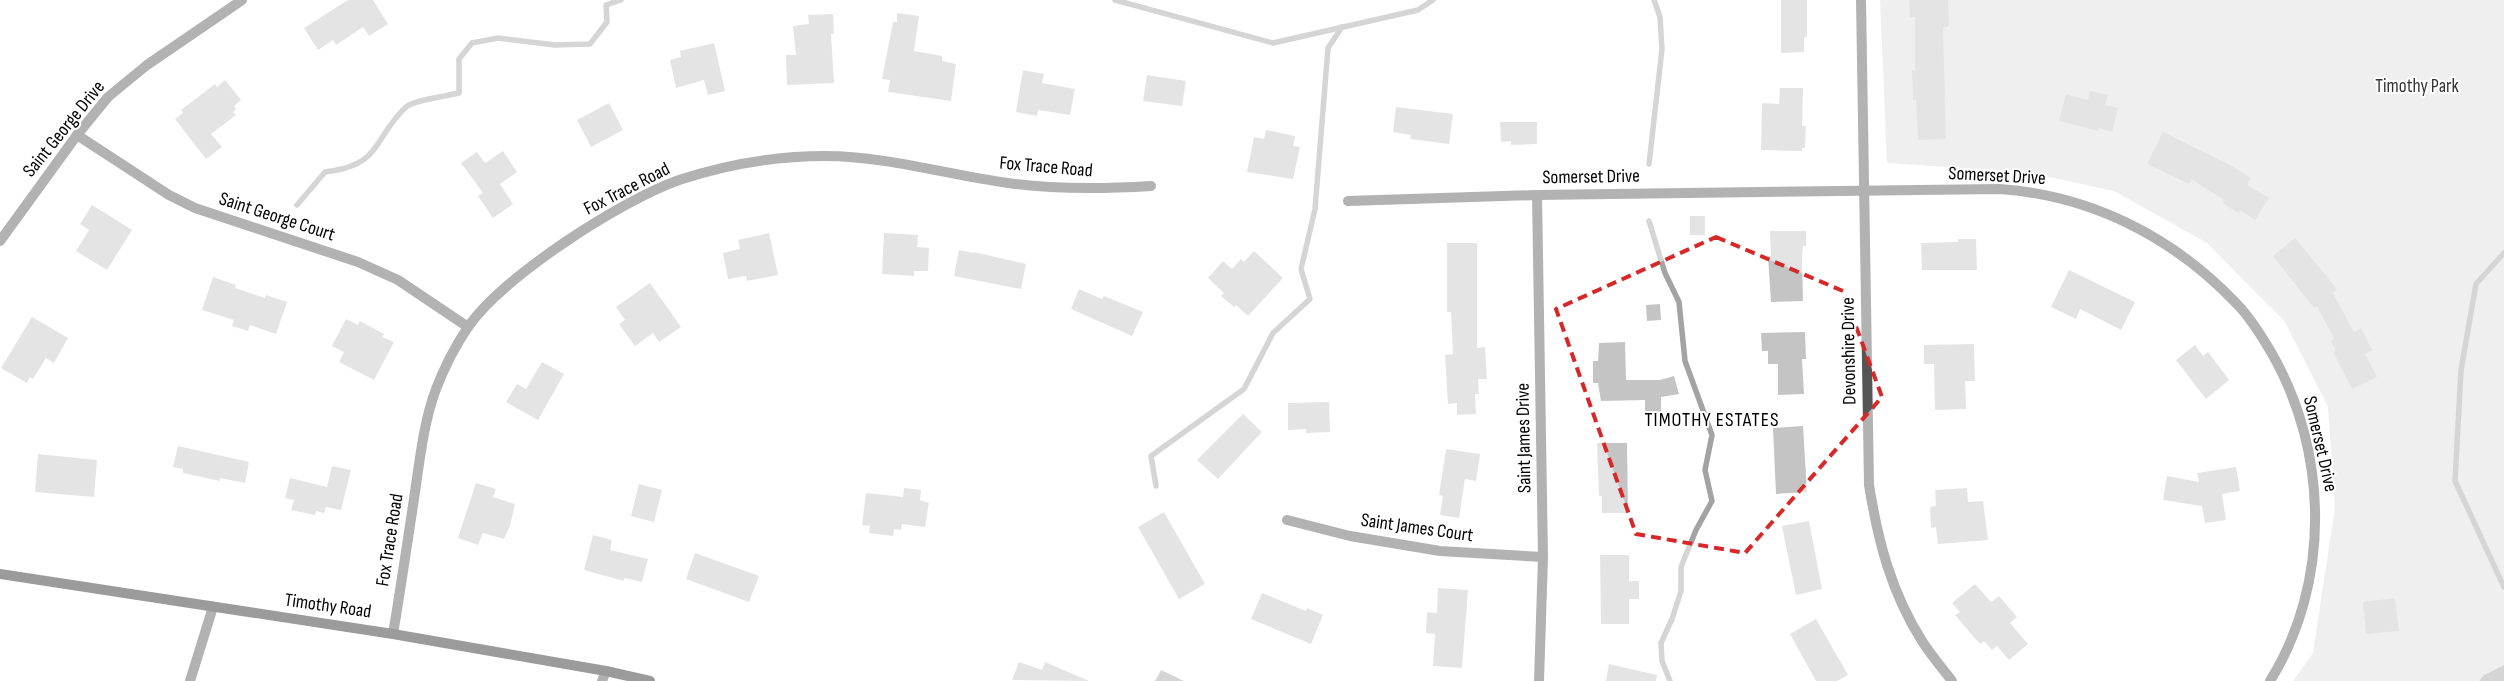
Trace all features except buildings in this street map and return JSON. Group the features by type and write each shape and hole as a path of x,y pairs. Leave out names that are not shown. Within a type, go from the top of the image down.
{"main road":[{"name":"Timothy Road","path":"0,574 393,634 604,676 650,681"}],"street":[{"name":"Saint George Drive","path":"0,241 77,135 116,90 147,65 242,0"},
{"name":"Devonshire Drive","path":"1861,0 1869,485 1877,534 1894,588 1922,641 1952,681"},
{"name":"Saint George Court","path":"77,135 169,195 195,208 358,262 398,280 468,327"},
{"name":"Fox Trace Road","path":"393,634 426,425 436,389 468,327 493,300 521,276 588,227 638,198 679,180 724,168 774,159 827,156 1050,188 1104,189 1151,186"},
{"name":"Somerset Drive","path":"1348,201 1537,195 2026,191 2083,204 2111,215 2155,237 2185,258 2237,304 2260,333 2291,392 2304,436 2316,500 2316,539 2304,605 2296,632 2285,656 2270,681"},
{"name":"Saint James Drive","path":"1537,195 1543,557 1539,681"},
{"name":"Saint James Court","path":"1287,520 1350,536 1440,551 1543,557"},
{"path":"190,681 213,607"}],"highlighted area":[{"path":"1716,237 1843,291 1882,397 1745,553 1636,534 1556,309"}],"green space":[{"name":"Timothy Park","path":"1880,0 2504,0 2504,665 2484,675 2479,681 2293,681 2313,653 2335,507 2328,407 2285,322 2207,243 2114,191 2026,172 1887,163"}],"shaded area":[{"path":"2504,665 2504,681 2479,681 2484,675"},
{"path":"1161,670 1184,681 1155,681"}],"waterway":[{"path":"297,205 325,172 344,169 367,157 406,107 423,100 459,93 459,59 472,43 498,38 555,45 590,44 607,22 606,5 621,0"},
{"path":"1115,0 1273,43 1418,10 1433,0"},
{"path":"1649,164 1662,49 1660,17 1654,0"},
{"path":"1156,486 1151,456 1244,389 1273,333 1310,299 1301,269 1315,209 1328,48 1342,27"},
{"path":"1649,221 1665,273 1679,302 1685,361 1712,435 1705,470 1712,501 1696,530 1681,567 1681,591 1672,619 1661,643 1662,661 1670,681"},
{"path":"2504,253 2476,284 2461,370 2455,481 2504,587"}],"district":[{"name":"TIMOTHY ESTATES","path":"1712,420"}]}
